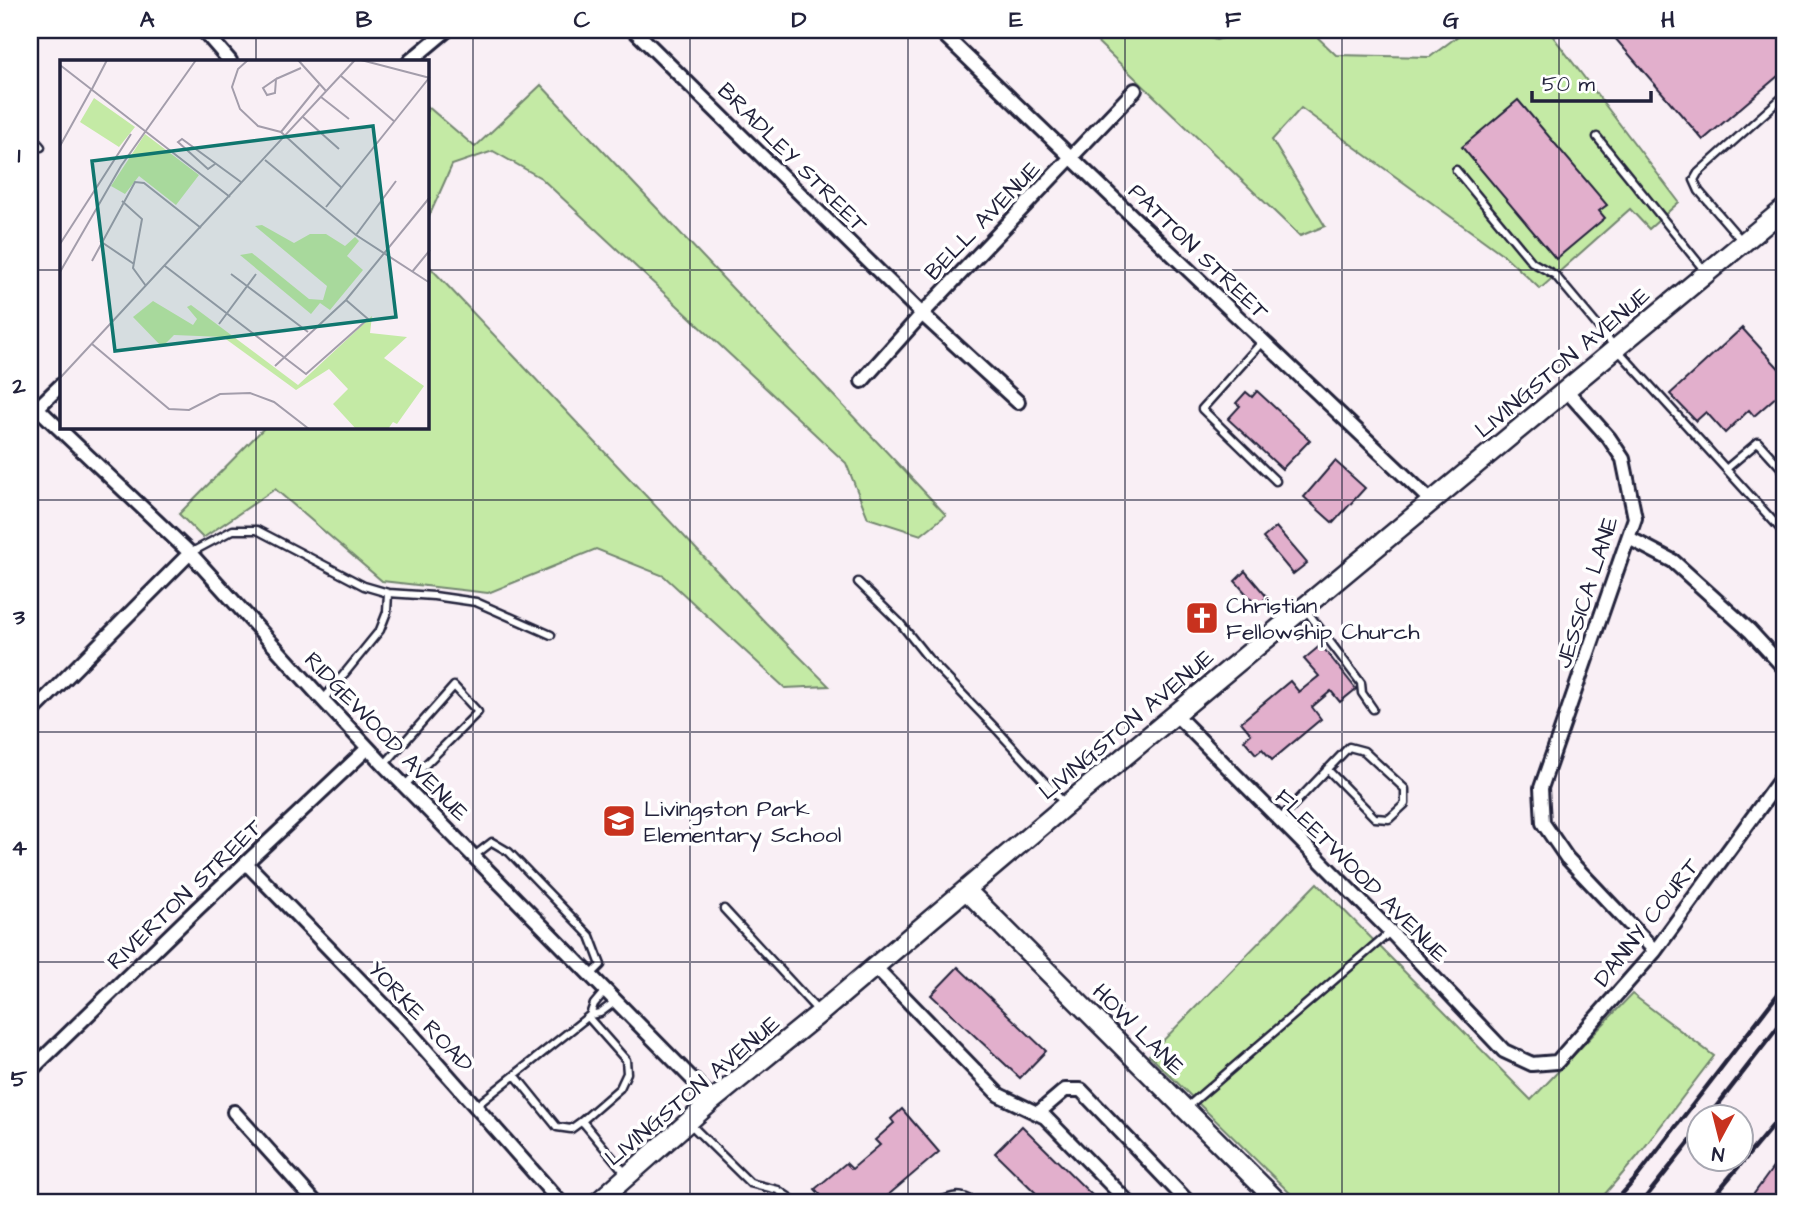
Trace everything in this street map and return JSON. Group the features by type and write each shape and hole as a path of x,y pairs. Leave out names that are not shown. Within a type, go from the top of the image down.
{"main road":[{"name":"LIVINGSTON AVENUE","path":"598,1202 713,1100 1785,208"},
{"name":"HOW LANE","path":"966,890 1278,1202"}],"street":[{"path":"203,30 229,60"},
{"path":"411,60 447,30"},
{"name":"BRADLEY STREET","path":"634,30 922,314 1018,402"},
{"name":"PATTON STREET","path":"939,30 1431,501"},
{"name":"BELL AVENUE","path":"862,382 922,314 1135,90"},
{"path":"32,408 60,386"},
{"name":"JESSICA LANE","path":"1566,390 1609,438 1623,459 1635,518 1541,788 1543,823 1567,858 1655,951"},
{"name":"RIDGEWOOD AVENUE","path":"32,408 190,553 384,765 713,1100"},
{"path":"1629,538 1674,561 1750,631 1785,669"},
{"path":"30,714 190,553"},
{"name":"FLEETWOOD AVENUE","path":"1176,715 1390,931 1504,1051 1521,1059"},
{"name":"RIVERTON STREET","path":"30,1071 368,748"},
{"name":"DANNY COURT","path":"1521,1059 1532,1065 1557,1062 1655,951 1785,773"},
{"name":"YORKE ROAD","path":"246,863 408,1030 559,1202"},
{"path":"875,967 999,1095 1045,1117 1128,1202"},
{"path":"1038,1113 1065,1090 1081,1090 1188,1202"},
{"path":"234,1112 315,1202"}],"lane":[{"path":"1743,243 1699,191 1694,180 1698,173 1785,95"},
{"path":"30,134 41,147"},
{"path":"1597,137 1707,273"},
{"path":"1456,170 1532,262 1555,275 1616,348 1785,534"},
{"path":"1263,341 1202,409 1276,481"},
{"path":"1726,469 1758,442 1785,472"},
{"path":"190,553 233,530 257,530 364,586 387,593 476,602 551,635"},
{"path":"858,582 900,623 928,658 1066,805"},
{"path":"323,700 380,630 387,612 387,593"},
{"path":"1304,608 1361,683 1362,692 1373,709"},
{"path":"384,765 454,686 478,712 405,785"},
{"path":"1279,820 1327,769 1349,747 1364,751 1405,789 1405,804 1389,818 1375,818 1327,769"},
{"path":"473,856 492,842 509,852 551,895 590,936 601,965 590,976"},
{"path":"724,909 820,1013"},
{"path":"1185,1109 1390,931"},
{"path":"589,1016 593,1005 606,991"},
{"path":"476,1106 589,1016 600,1013 616,1001"},
{"path":"515,1075 557,1128 571,1129 582,1121 620,1088 626,1073 626,1060 589,1016"},
{"path":"582,1121 627,1176"},
{"path":"688,1122 750,1183 778,1190 796,1202"},
{"path":"939,1202 953,1196 964,1196 974,1202"}],"green space":[{"path":"1085,30 1185,30 1216,40 1255,30 1310,30 1336,55 1430,57 1466,30 1548,30 1679,202 1649,229 1630,209 1540,289 1505,256 1301,108 1272,140 1325,226 1300,236"},
{"path":"541,85 946,515 921,535 868,518 846,463 541,178 493,151 452,165 429,217 429,108 475,147"},
{"path":"429,266 766,623 829,686 785,688 664,576 596,549 488,593 382,581 275,489 203,538 179,514 263,429 429,429"},
{"path":"1317,883 1531,1100 1632,994 1714,1056 1637,1157 1598,1202 1299,1202 1149,1055"}],"building":[{"path":"1608,30 1785,30 1785,70 1703,140"},
{"path":"1518,100 1607,205 1599,211 1605,218 1556,259 1462,147"},
{"path":"1742,328 1785,375 1785,403 1778,395 1754,416 1749,410 1725,433 1706,412 1696,421 1670,394"},
{"path":"1257,391 1310,440 1282,469 1228,419 1240,406 1236,403 1246,392 1252,397"},
{"path":"1335,461 1365,488 1333,523 1304,497"},
{"path":"1276,527 1307,563 1293,574 1263,538"},
{"path":"1245,571 1267,597 1257,606 1235,581"},
{"path":"1321,645 1356,689 1340,702 1331,691 1312,707 1321,719 1272,760 1262,749 1256,754 1244,740 1251,734 1241,722 1290,681 1299,692 1319,676 1304,659"},
{"path":"958,967 1046,1051 1020,1078 931,995"},
{"path":"902,1109 939,1152 880,1202 827,1202 815,1189 846,1163 852,1169 880,1145 875,1140 894,1123 891,1119"},
{"path":"1022,1126 1099,1202 1045,1202 995,1153"},
{"path":"1785,1151 1785,1202 1748,1202"}],"railway":[{"path":"1615,1202 1785,985"},
{"path":"1720,1102 1785,1018"},
{"path":"1709,1202 1785,1111"},
{"path":"1642,1202 1686,1147"}],"place":[{"name":"Christian Fellowship Church","path":"1202,618"},
{"name":"Livingston Park Elementary School","path":"619,821"}]}
